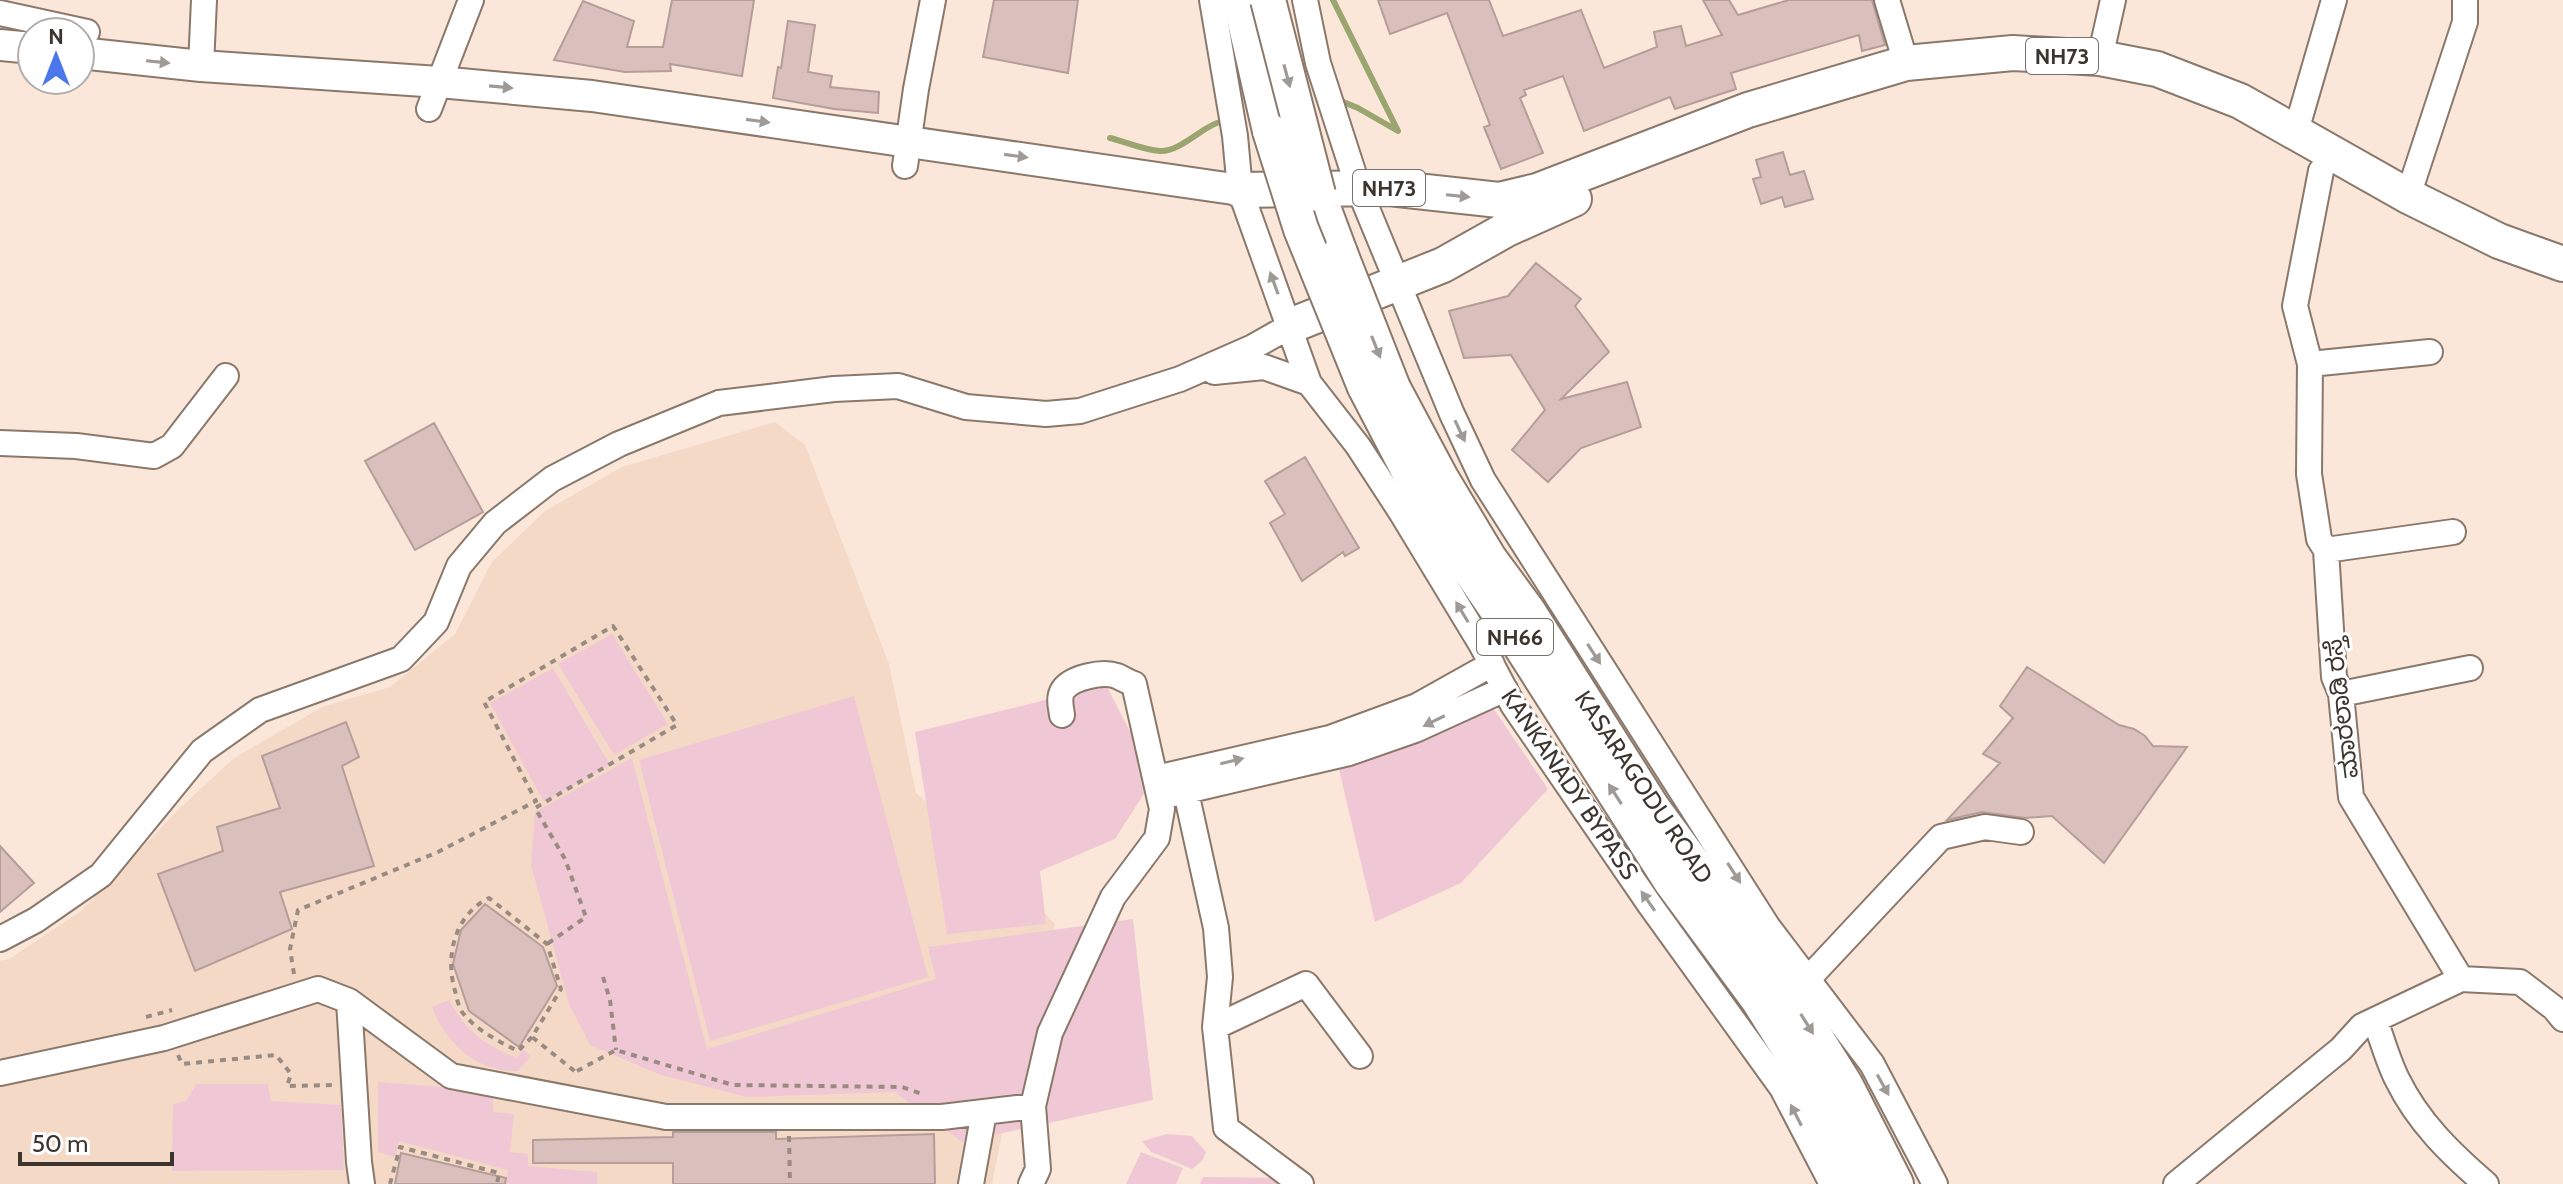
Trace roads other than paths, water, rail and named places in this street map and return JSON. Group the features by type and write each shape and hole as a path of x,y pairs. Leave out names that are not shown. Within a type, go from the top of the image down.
{"highway":[{"name":"NH66","path":"1240,0 1270,131 1301,229 1379,388"},
{"name":"NH66","path":"1268,0 1318,194 1379,388"},
{"name":"NH73","path":"1240,190 1358,187 1499,200 1537,191 1748,110 1906,63 2013,53 2100,58 2157,69 2240,101 2408,196 2499,241 2563,264"},
{"name":"NH73","path":"1290,326 1443,265 1545,211 1782,120 1910,84 2013,74 2098,78 2151,89 2231,120 2398,214 2491,261 2563,287"},
{"name":"KASARAGODU ROAD","path":"1379,388 1430,512 1508,626 1672,883 1759,1001 1816,1092 1861,1184"},
{"name":"KASARAGODU ROAD","path":"1379,388 1441,478 1489,558 1528,611 1652,807 1786,990 1845,1084 1896,1184"}],"main road":[{"path":"96,44 201,66 434,96 592,96 907,153 1240,190"}],"street":[{"path":"201,66 204,0"},
{"path":"434,96 471,0"},
{"path":"907,153 933,0"},
{"path":"1212,0 1235,136 1240,190 1309,383"},
{"path":"1305,0 1318,63 1358,187 1452,414 1483,480 1768,927 1872,1064 1935,1184"},
{"path":"1887,0 1906,63"},
{"path":"2100,58 2113,0"},
{"path":"2296,131 2334,0"},
{"path":"2408,196 2465,22 2465,0"},
{"name":"ಮಾರಲಾಡಿ ರಸ್ತೆ","path":"2321,171 2295,306 2310,364 2309,474 2319,539 2326,550 2334,677 2341,694 2351,797 2461,979"},
{"path":"0,939 36,920 101,875 202,751 260,710 401,659 436,622 459,566 495,523 552,479 619,444 719,403 834,389 898,386 966,407 1046,414 1080,411 1180,379 1253,347 1290,326"},
{"path":"2310,364 2430,352"},
{"path":"1180,379 1264,367 1309,383"},
{"path":"0,443 76,446 154,456 172,446 226,376"},
{"name":"KANKANADY BYPASS","path":"1309,383 1358,446 1441,577 1505,689 1650,905 1782,1088 1832,1184"},
{"path":"2326,550 2453,532"},
{"path":"1158,788 1330,738 1417,706 1492,664"},
{"path":"2341,694 2470,668"},
{"path":"1031,1184 1038,1169 1033,1106 1050,1033 1113,897 1157,838 1162,809 1134,684 1114,675 1094,675 1070,685 1064,689 1060,700 1062,715"},
{"path":"1158,788 1186,792 1349,753 1415,730 1505,689"},
{"path":"1186,792 1216,928 1220,977 1215,1027 1226,1128 1301,1184"},
{"path":"1807,980 1941,837 1985,827 2021,832"},
{"path":"2176,1184 2341,1049 2362,1026 2461,979 2520,982 2563,1019"},
{"path":"1215,1027 1306,984 1360,1056"},
{"path":"0,1073 164,1038 318,989 349,1001 451,1076 666,1117 942,1117 1033,1106"},
{"path":"349,1001 362,1184"},
{"path":"2375,1020 2396,1078 2421,1120 2451,1153 2486,1184"},
{"path":"971,1184 984,1112"}],"waterway":[{"path":"1333,0 1398,131 1336,99"},
{"path":"1333,0 1398,131 1338,100"},
{"path":"1110,138 1160,151 1182,144 1217,123"}]}
